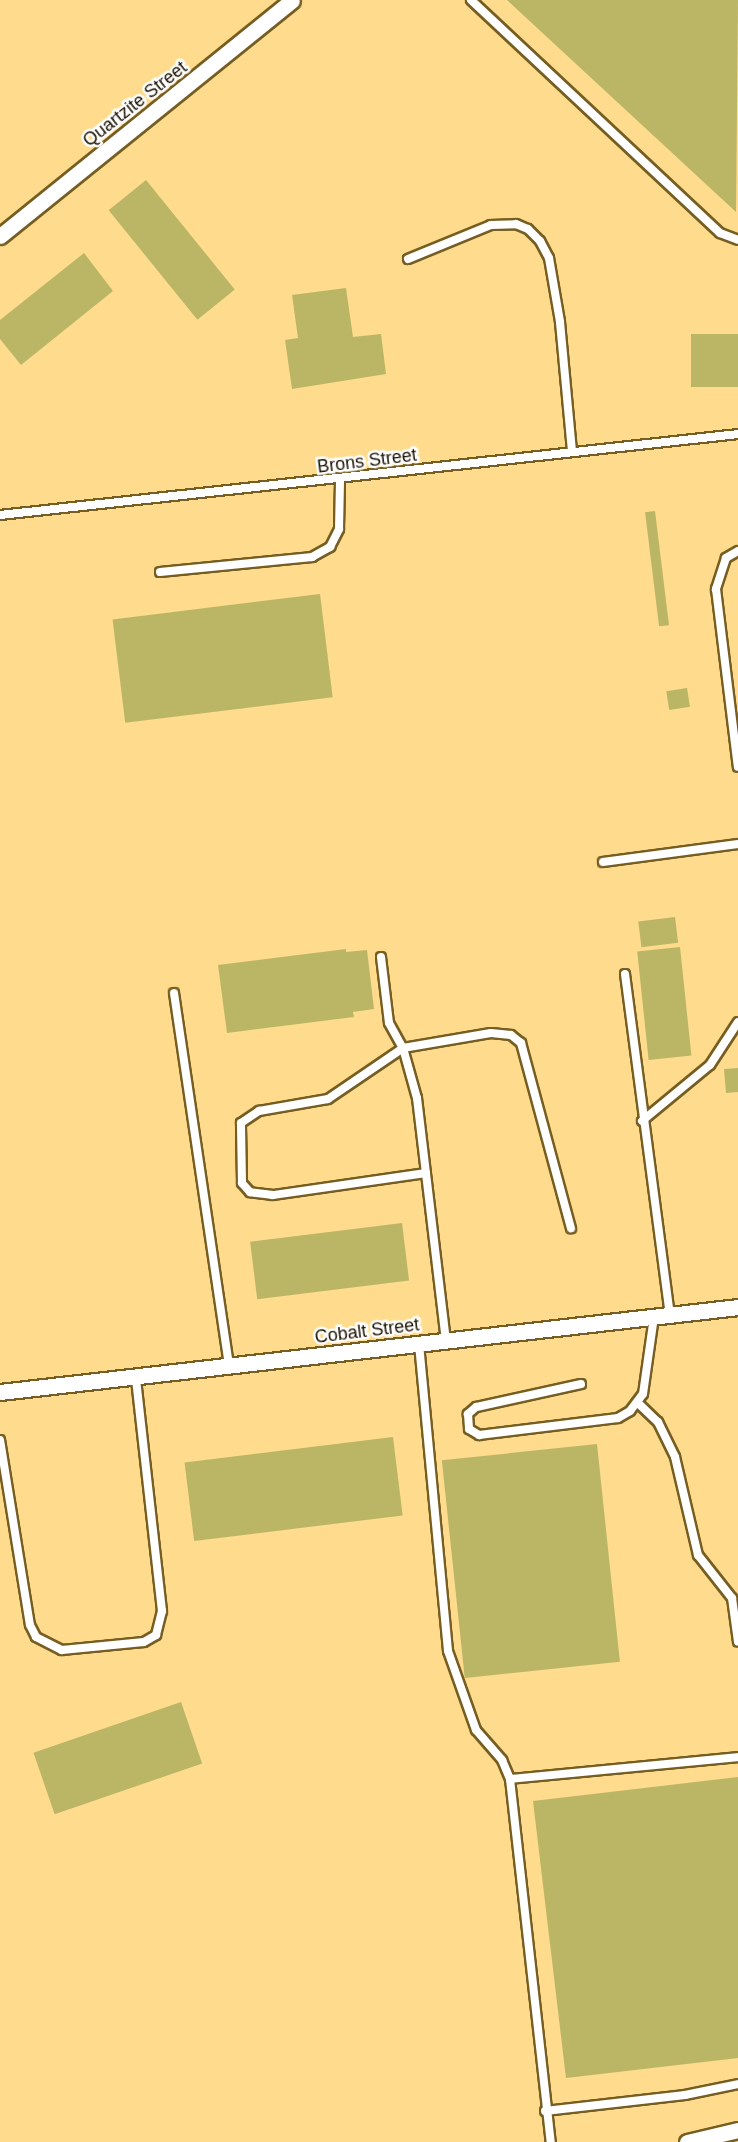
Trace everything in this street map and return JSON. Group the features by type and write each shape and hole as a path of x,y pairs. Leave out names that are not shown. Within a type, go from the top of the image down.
{"street":[{"name":"Quartzite Street","path":"0,236 292,0"},
{"name":"Cobalt Street","path":"0,1392 738,1307"},
{"path":"687,2142 730,2135"}],"lane":[{"path":"471,0 720,233 738,240"},
{"path":"408,259 491,225 516,224 528,229 540,241 549,258 560,322 572,451"},
{"name":"Brons Street","path":"0,515 340,480 572,451 738,434"},
{"path":"160,572 312,556 330,547 339,529 340,480"},
{"path":"738,551 726,558 716,589 738,767"},
{"path":"727,681 738,680"},
{"path":"603,861 738,844"},
{"path":"381,957 389,1023 403,1048 417,1098 447,1341"},
{"path":"581,1384 476,1407 468,1414 469,1429 478,1435 618,1418 638,1403 646,1383 662,1316 625,974"},
{"path":"174,993 229,1367"},
{"path":"642,1120 710,1065 738,1022"},
{"path":"426,1173 273,1195 250,1192 242,1183 240,1129 243,1119 259,1111 328,1099 403,1048 491,1033 511,1035 521,1043 571,1228"},
{"path":"419,1344 448,1650 476,1730 502,1760 510,1779 545,2111 551,2142"},
{"path":"0,1440 30,1625 36,1637 46,1646 62,1650 144,1642 156,1635 162,1611 136,1378"},
{"path":"638,1403 658,1422 675,1457 698,1555 732,1598 738,1642"},
{"path":"510,1779 738,1757"},
{"path":"545,2111 685,2096 738,2084"}],"building":[{"path":"507,0 738,0 736,212"},
{"path":"146,180 235,290 197,320 109,210"},
{"path":"84,253 113,291 21,365 0,339 0,320"},
{"path":"346,288 353,337 381,334 386,374 292,389 285,340 298,338 292,295"},
{"path":"691,334 738,334 738,387 691,387"},
{"path":"655,511 669,625 659,626 645,512"},
{"path":"320,594 333,697 125,723 113,619"},
{"path":"687,688 690,707 669,710 666,691"},
{"path":"675,917 678,943 641,947 638,922"},
{"path":"680,947 691,1055 649,1060 637,951"},
{"path":"346,949 346,952 367,950 374,1009 353,1012 354,1017 227,1033 218,965"},
{"path":"738,1068 738,1092 726,1093 724,1069"},
{"path":"402,1223 409,1281 257,1299 250,1242"},
{"path":"393,1437 403,1515 194,1541 185,1463"},
{"path":"597,1444 620,1662 465,1678 442,1460"},
{"path":"181,1702 202,1763 55,1814 33,1753"},
{"path":"738,1777 738,2058 566,2078 533,1801"}]}
